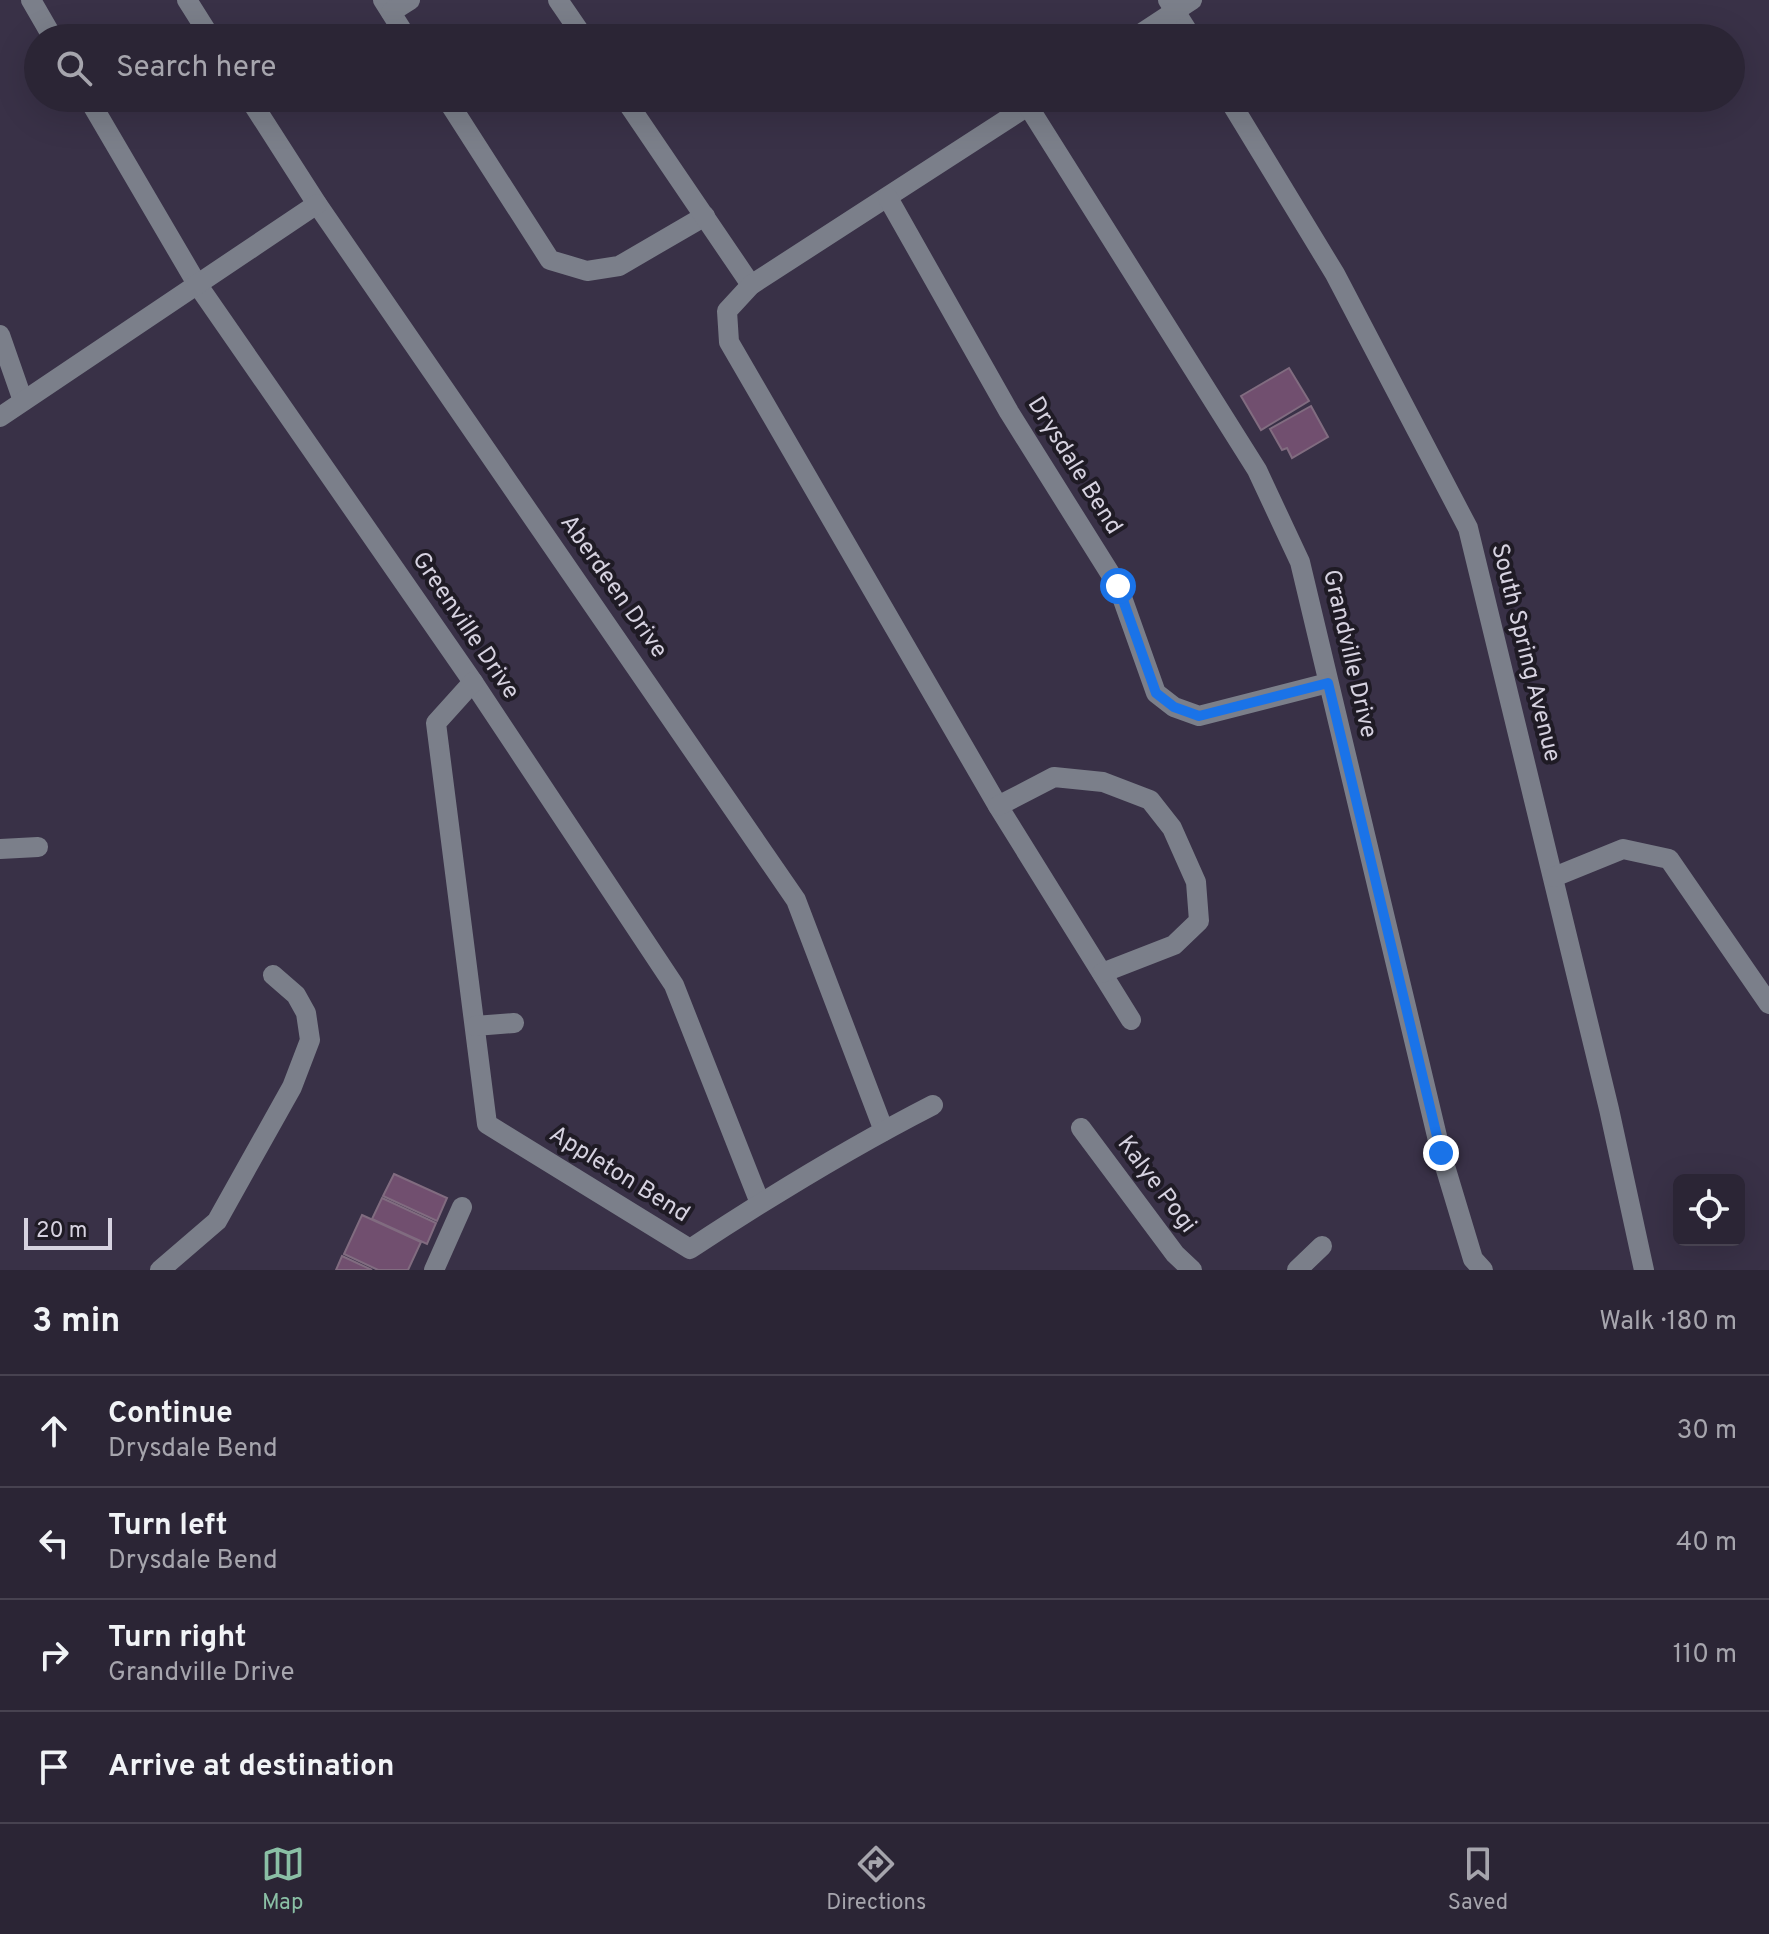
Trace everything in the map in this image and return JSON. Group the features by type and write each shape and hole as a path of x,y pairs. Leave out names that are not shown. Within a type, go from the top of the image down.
{"street":[{"path":"31,0 45,24"},
{"path":"187,0 202,24"},
{"path":"398,24 387,6 410,0"},
{"path":"558,0 574,24"},
{"path":"1152,24 1178,4 1186,24"},
{"name":"Greenville Drive","path":"96,112 197,284 473,682 674,985 760,1203"},
{"name":"Aberdeen Drive","path":"258,112 317,204 796,900 884,1131"},
{"path":"455,112 550,260 587,271 619,266 705,216"},
{"path":"634,112 751,285"},
{"path":"1019,112 751,285 727,311 729,342 998,806 1131,1020"},
{"name":"Grandville Drive","path":"1040,112 1257,470 1300,562 1441,1153 1473,1259 1483,1270"},
{"name":"South Spring Avenue","path":"1237,112 1335,274 1468,528 1554,877 1644,1270"},
{"name":"Drysdale Bend","path":"888,198 1009,412 1118,586 1156,693 1174,707 1199,716 1328,683"},
{"path":"0,417 317,204"},
{"path":"0,335 23,401"},
{"name":"Appleton Bend","path":"473,682 436,723 487,1124 690,1249 760,1203 933,1105"},
{"path":"998,806 1054,777 1103,782 1150,800 1172,828 1196,882 1199,921 1174,945 1102,973"},
{"path":"0,849 38,847"},
{"path":"1554,877 1623,849 1669,859 1769,1004"},
{"path":"160,1270 217,1221 292,1087 310,1040 306,1013 296,995 273,975"},
{"path":"475,1026 514,1023"},
{"name":"Kalye Pogi","path":"1081,1128 1175,1254 1192,1270"},
{"path":"434,1270 462,1207"},
{"path":"1297,1270 1322,1246"}],"building":[{"path":"1289,368 1309,401 1261,430 1241,396"},
{"path":"1311,406 1328,437 1292,458 1287,448 1282,450 1270,429"},
{"path":"394,1174 447,1198 437,1221 383,1196"},
{"path":"382,1198 436,1223 427,1244 372,1219"},
{"path":"362,1215 421,1242 408,1270 378,1270 344,1254"},
{"path":"342,1256 372,1270 336,1270"}],"route":[{"path":"1118,586 1156,693 1174,707 1199,716 1328,683 1441,1153"}]}
